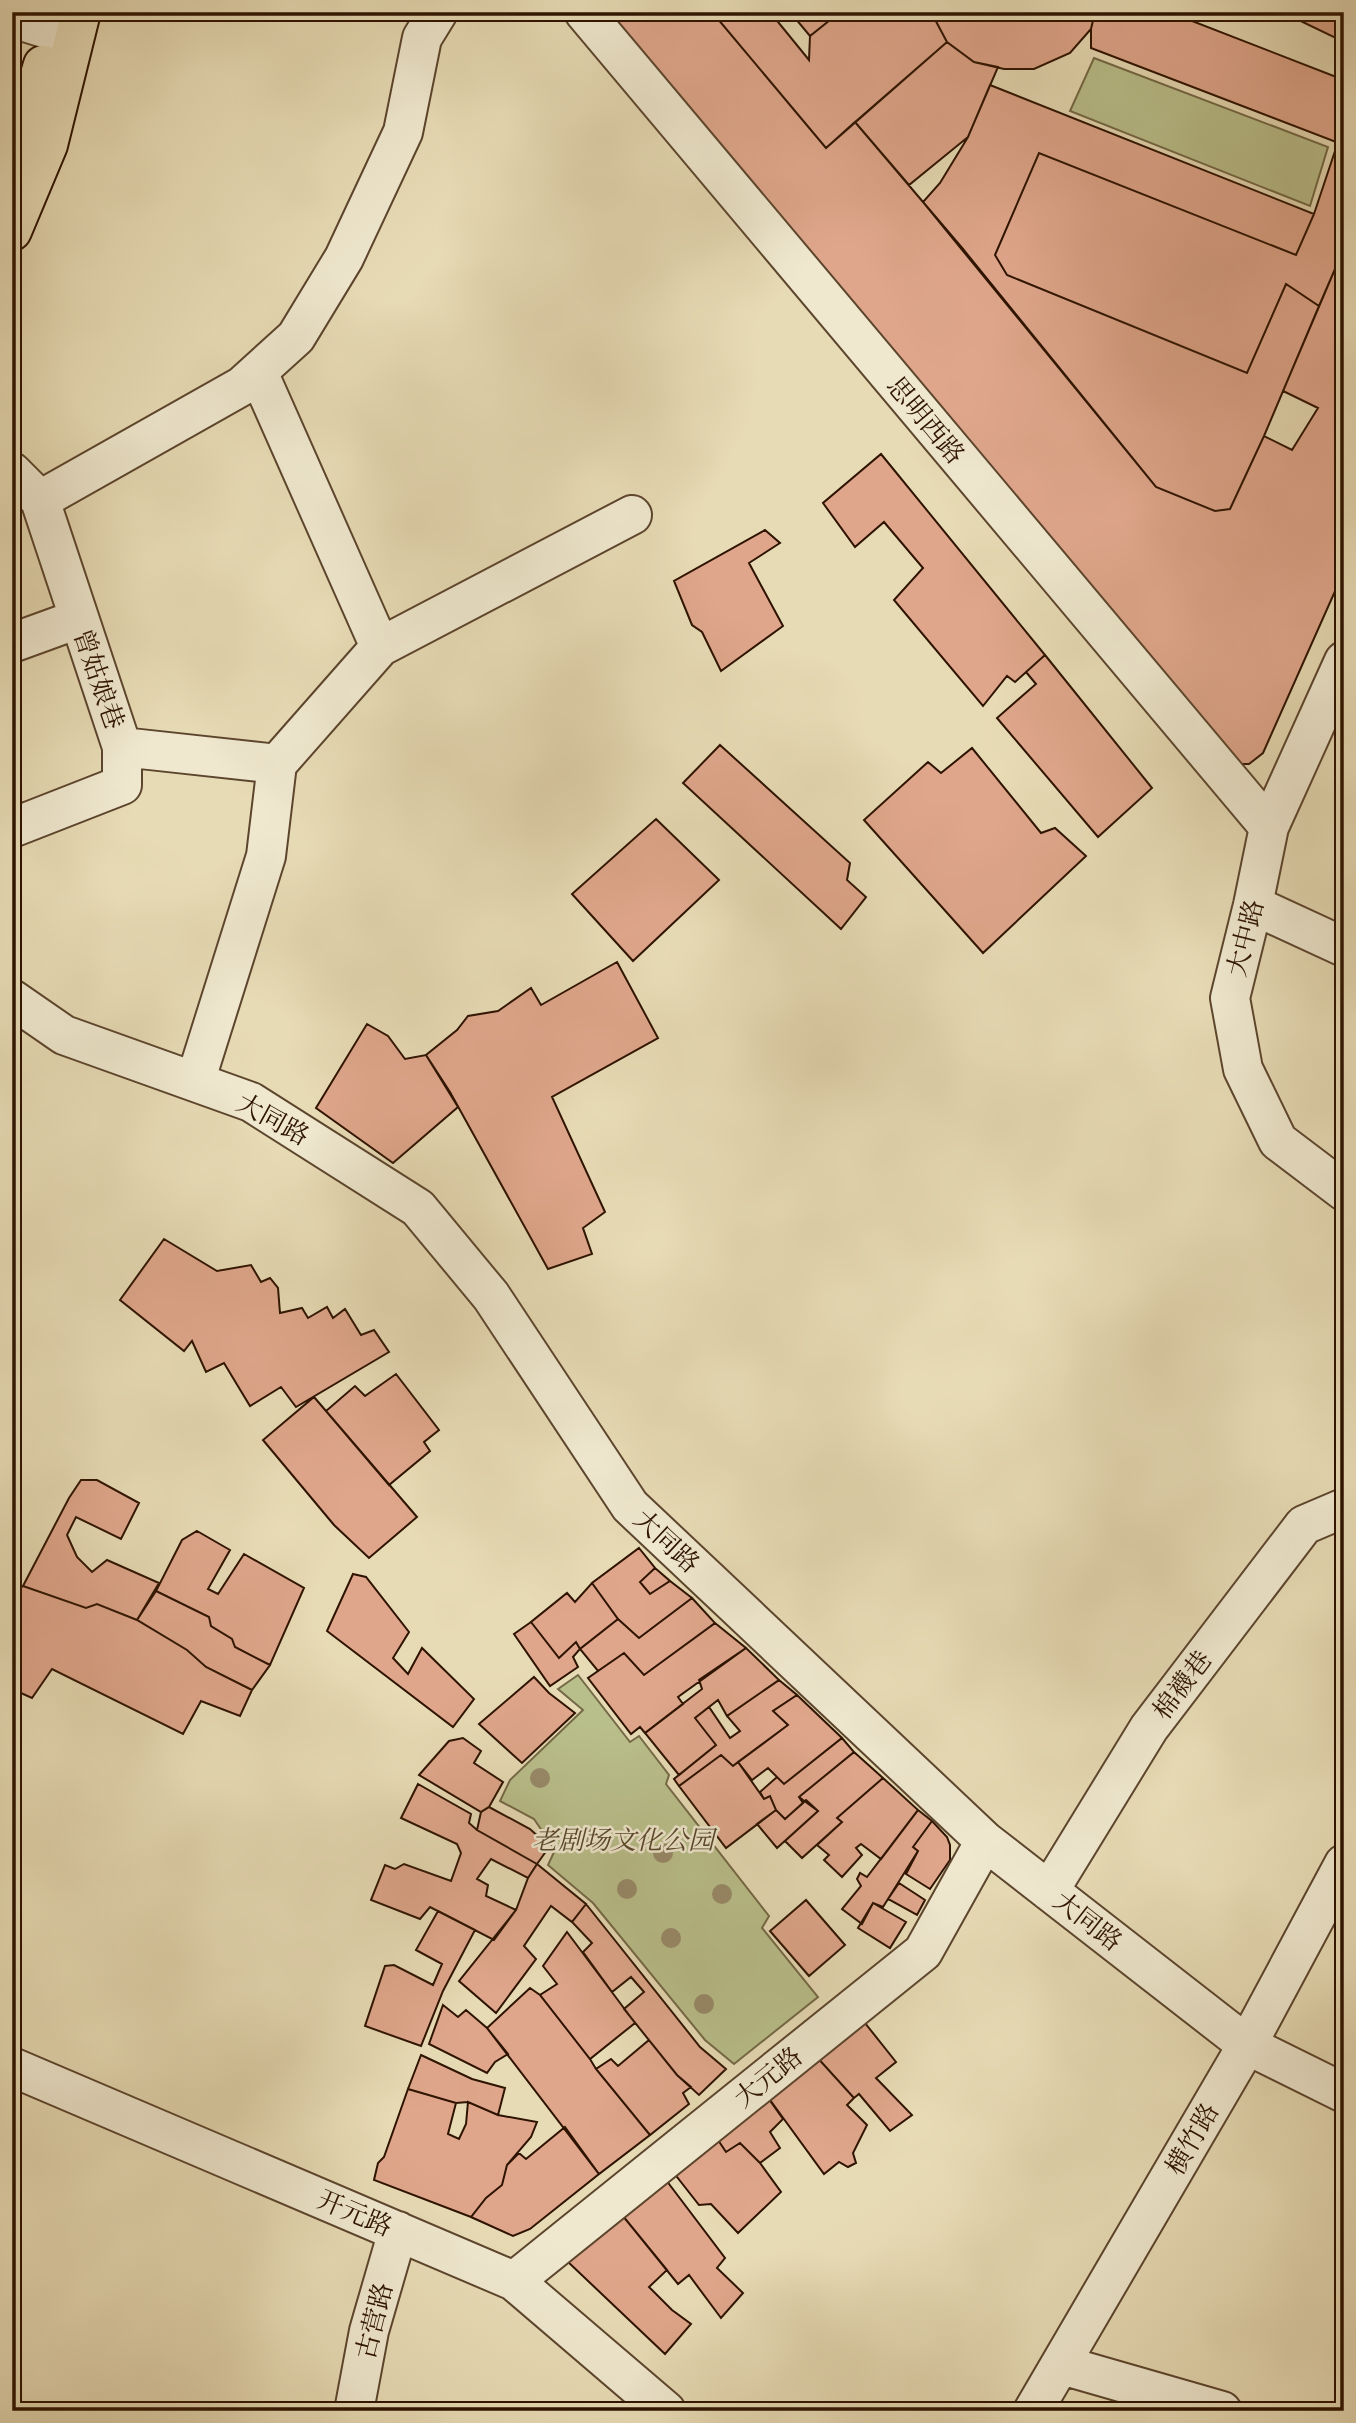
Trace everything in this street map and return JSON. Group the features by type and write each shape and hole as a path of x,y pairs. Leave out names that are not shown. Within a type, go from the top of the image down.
{"main road":[{"path":"12,165 64,18"},
{"path":"12,231 48,145 64,18"}],"street":[{"path":"40,500 242,386 296,337 344,258 403,132 422,38 438,12"},
{"name":"思明西路","path":"584,12 1269,827"},
{"path":"12,18 64,18"},
{"path":"258,372 380,646"},
{"name":"曾姑娘巷","path":"12,472 40,500 122,747 122,785 12,828"},
{"path":"195,1082 266,856 277,764 380,646 632,515"},
{"path":"12,643 78,619"},
{"name":"大中路","path":"1344,660 1269,827 1230,998 1243,1069 1278,1140 1344,1191"},
{"path":"122,747 277,764"},
{"path":"1253,905 1344,947"},
{"name":"大同路","path":"12,999 64,1035 251,1102 418,1208 491,1296 630,1506 985,1841 1247,2045 1344,2093"},
{"name":"棉襪巷","path":"1049,1891 1149,1728 1304,1525 1344,1508"},
{"name":"大元路","path":"514,2281 923,1952 985,1841"},
{"name":"横竹路","path":"1033,2411 1247,2045 1343,1867"},
{"name":"开元路","path":"12,2067 514,2281 666,2411"},
{"name":"古营路","path":"354,2411 369,2331 398,2231"},
{"path":"1062,2365 1222,2411"}],"green space":[{"path":"1094,58 1328,147 1310,206 1070,111"},
{"name":"老剧场文化公园","path":"578,1675 630,1742 639,1736 669,1775 666,1784 769,1916 762,1928 818,1997 734,2064 705,2040 593,1903 548,1865 555,1850 534,1819 500,1801 510,1780 583,1710 558,1689"}],"building":[{"path":"609,12 712,12 826,148 855,122 963,249 1156,487 1215,511 1230,509 1264,436 1292,450 1318,408 1283,391 1344,248 1344,571 1263,753 1249,764 1233,764"},
{"path":"712,12 770,12 809,60 810,36 840,12 931,12 947,42 826,148"},
{"path":"790,12 840,12 810,36"},
{"path":"931,12 1095,12 1091,29 1070,53 1034,69 1004,69 974,62 947,42"},
{"path":"1095,12 1169,12 1344,80 1344,124 1336,142 1091,48"},
{"path":"1282,12 1344,12 1344,42"},
{"path":"947,42 974,62 998,67 968,137 909,185 855,122"},
{"path":"990,85 1314,214 1296,255 1039,153 995,255 1007,275 1247,373 1286,284 1319,306 1230,509 1215,511 1156,487 923,202 940,183 968,137"},
{"path":"1344,124 1344,248 1319,306 1286,284 1247,373 1007,275 995,255 1039,153 1296,255 1314,214"},
{"path":"881,454 1045,655 1015,682 1007,676 983,706 894,600 923,568 884,522 855,547 823,503"},
{"path":"765,530 780,543 749,563 783,626 721,671 702,632 692,625 674,581"},
{"path":"1045,655 1152,788 1098,837 997,718 1036,684 1026,672"},
{"path":"720,745 850,863 847,880 866,897 841,929 683,783"},
{"path":"972,748 1041,833 1055,828 1086,856 983,953 864,820 928,762 941,773"},
{"path":"656,819 719,880 633,961 572,894"},
{"path":"617,962 658,1038 552,1097 605,1212 583,1228 592,1254 548,1269 450,1092 426,1055 457,1030 468,1016 498,1011 531,988 541,1005"},
{"path":"367,1024 388,1036 405,1059 426,1055 458,1107 393,1163 316,1108"},
{"path":"164,1239 217,1271 251,1265 261,1282 270,1278 278,1288 280,1313 302,1308 308,1318 327,1307 333,1318 345,1309 361,1335 374,1330 389,1352 296,1407 281,1387 250,1406 224,1363 206,1372 192,1341 184,1351 120,1300"},
{"path":"396,1374 439,1430 424,1442 430,1451 389,1485 326,1411 355,1386 365,1396"},
{"path":"314,1397 417,1517 369,1558 334,1525 263,1440"},
{"path":"81,1480 97,1480 139,1503 121,1539 76,1517 67,1535 77,1557 92,1572 107,1560 159,1583 137,1620 97,1604 86,1608 23,1586"},
{"path":"197,1531 230,1550 208,1589 218,1594 244,1554 304,1588 270,1665 235,1647 232,1639 211,1626 209,1617 156,1591 182,1540"},
{"path":"639,1548 655,1568 640,1582 650,1594 670,1581 692,1598 639,1638 618,1619 592,1583"},
{"path":"655,1568 670,1581 650,1594 640,1582"},
{"path":"353,1574 366,1577 409,1632 393,1658 408,1674 422,1648 474,1699 453,1727 327,1631"},
{"path":"592,1583 618,1619 580,1649 576,1642 559,1658 531,1622 567,1593 575,1602"},
{"path":"23,1586 86,1608 97,1604 137,1620 187,1650 206,1667 252,1690 240,1716 201,1701 183,1734 52,1669 32,1698 12,1689 12,1592"},
{"path":"156,1591 209,1617 211,1626 232,1639 235,1647 270,1665 252,1690 206,1667 187,1650 137,1620"},
{"path":"692,1598 715,1623 644,1675 624,1653 598,1671 580,1649 618,1619 639,1638"},
{"path":"531,1622 559,1658 576,1642 580,1649 573,1657 578,1667 550,1686 514,1634"},
{"path":"715,1623 746,1648 678,1697 683,1704 645,1733 640,1727 631,1734 588,1678 624,1653 644,1675"},
{"path":"746,1648 779,1680 727,1716 718,1700 695,1718 716,1745 679,1775 645,1733 702,1689 699,1680"},
{"path":"534,1677 549,1693 575,1713 522,1763 479,1724"},
{"path":"779,1680 797,1695 773,1711 788,1725 733,1766 721,1755 679,1786 674,1779 716,1745 695,1718 709,1707 730,1738 740,1731 727,1716"},
{"path":"797,1695 842,1738 784,1784 768,1768 752,1780 738,1762 788,1725 773,1711"},
{"path":"463,1738 481,1751 474,1763 503,1782 489,1807 481,1812 419,1775 449,1741"},
{"path":"842,1738 854,1752 799,1797 803,1803 785,1819 776,1810 770,1796 764,1799 760,1792 777,1777 784,1784"},
{"path":"854,1752 883,1778 837,1818 842,1822 802,1858 785,1841 818,1811 799,1797"},
{"path":"721,1755 733,1766 738,1762 764,1799 770,1796 776,1810 726,1848 679,1786"},
{"path":"883,1778 918,1810 881,1859 861,1844 856,1848 862,1855 842,1877 824,1860 829,1855 817,1845 842,1822 837,1818"},
{"path":"418,1784 471,1814 469,1823 477,1830 537,1864 528,1878 491,1859 477,1879 488,1885 486,1896 516,1910 494,1940 430,1907 420,1919 371,1900 385,1865 395,1869 404,1864 451,1881 461,1853 457,1844 401,1818"},
{"path":"806,1800 818,1811 777,1848 757,1824 776,1810 785,1819"},
{"path":"489,1807 530,1829 541,1839 547,1850 537,1864 477,1830 481,1812"},
{"path":"918,1810 932,1821 913,1847 918,1851 883,1907 873,1903 862,1924 842,1909 861,1886 857,1879 860,1873 867,1877"},
{"path":"932,1821 947,1837 950,1860 930,1889 906,1874 918,1851 913,1847"},
{"path":"537,1864 586,1904 572,1922 551,1906 524,1946 536,1959 496,2013 459,1981 516,1910 528,1878"},
{"path":"899,1883 925,1900 917,1915 888,1899"},
{"path":"806,1900 845,1945 809,1976 770,1931"},
{"path":"873,1903 906,1922 890,1948 858,1928"},
{"path":"586,1904 700,2047 726,2069 699,2095 677,2075 624,2009 644,1992 631,1977 612,1992 583,1952 592,1943 572,1922"},
{"path":"438,1911 475,1930 443,1991 421,2046 365,2026 385,1966 394,1965 433,1985 442,1964 416,1950"},
{"path":"567,1932 635,2023 590,2059 540,1995 557,1984 543,1966"},
{"path":"530,1988 540,1995 650,2135 599,2174 487,2028"},
{"path":"443,2005 458,2017 466,2010 487,2028 508,2054 495,2062 487,2073 429,2044"},
{"path":"861,2018 896,2062 876,2078 912,2115 890,2131 859,2094 854,2098 815,2055"},
{"path":"649,2040 677,2075 691,2087 683,2093 689,2104 650,2135 596,2069 611,2059 618,2066"},
{"path":"421,2055 472,2079 505,2088 498,2115 468,2102 456,2103 408,2089"},
{"path":"815,2055 854,2098 847,2105 867,2125 853,2153 856,2163 848,2167 839,2162 824,2174 765,2093"},
{"path":"408,2089 456,2103 448,2134 459,2139 466,2124 468,2102 498,2115 537,2122 531,2137 507,2165 502,2185 486,2198 471,2217 374,2180 378,2163 384,2157"},
{"path":"766,2095 783,2119 770,2132 780,2148 760,2163 740,2143 726,2152 714,2134"},
{"path":"565,2127 599,2174 530,2229 513,2236 471,2217 486,2198 502,2185 507,2165 519,2153 526,2159"},
{"path":"714,2134 726,2152 740,2143 760,2163 781,2192 738,2233 711,2204 699,2205 670,2168"},
{"path":"663,2176 725,2258 717,2268 743,2293 721,2318 689,2275 678,2284 618,2210"},
{"path":"618,2210 667,2270 649,2287 691,2324 665,2354 567,2261"}]}
